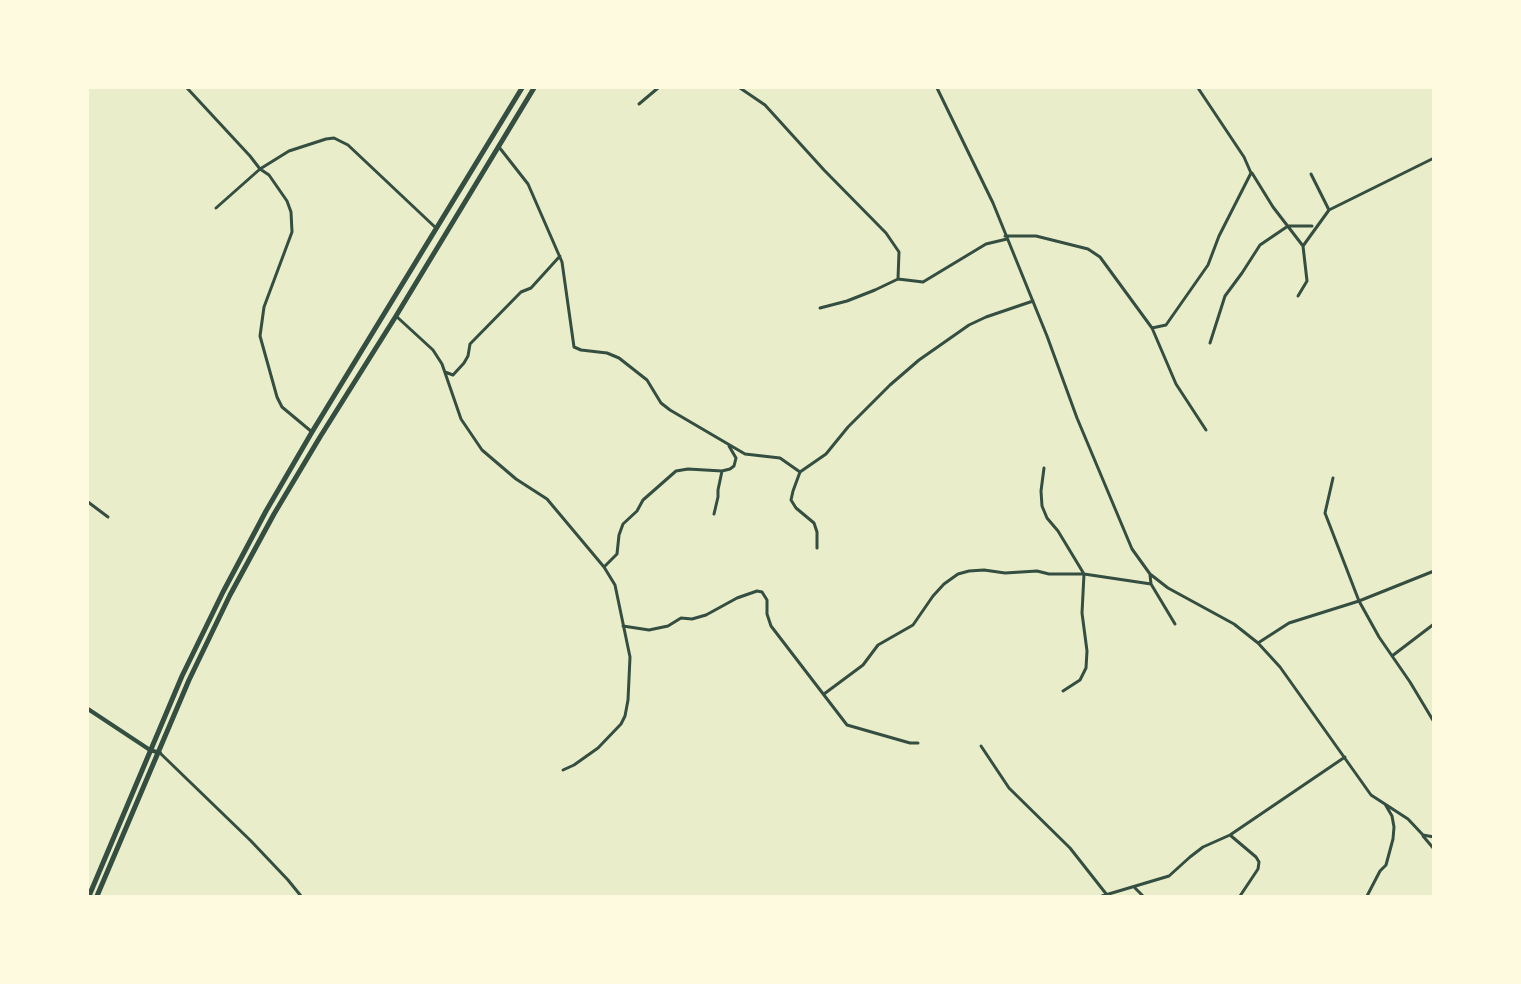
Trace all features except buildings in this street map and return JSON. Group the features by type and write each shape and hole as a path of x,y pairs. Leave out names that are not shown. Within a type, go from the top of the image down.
{"main road":[{"path":"89,896 182,676 222,592 312,432 522,88"},
{"path":"97,896 160,753 189,680 234,587 320,437 396,316 534,88"}],"street":[{"path":"188,88 260,169 269,175 287,201 292,212 292,232 261,317 260,336 262,350 277,398 282,407 312,432"},
{"path":"639,104 658,88"},
{"path":"740,88 765,105 886,233 899,252 898,278"},
{"path":"937,88 993,203 1033,301 1077,418 1132,549 1150,574 1168,588 1234,624 1258,643 1280,667 1371,795 1408,819 1434,849"},
{"path":"1198,88 1244,157 1251,173 1273,207 1303,246 1307,281 1298,296"},
{"path":"216,208 220,202 260,169 289,151 334,138 348,145 437,228"},
{"path":"498,147 528,184 560,256 574,347 581,350 607,353 627,363 647,380 661,403 670,410 745,454 780,458 800,472"},
{"path":"1303,246 1329,210 1431,159 1434,162"},
{"path":"1152,328 1166,324 1208,265 1219,236 1251,173"},
{"path":"1311,174 1329,210"},
{"path":"1210,343 1227,292 1260,245 1288,226 1312,226"},
{"path":"820,308 847,301 898,278 922,282 986,244 1006,237 1036,236 1088,249 1095,252 1106,264 1152,328 1176,384 1206,430"},
{"path":"445,372 453,375 464,364 468,356 470,344 521,292 531,288 560,256"},
{"path":"817,548 817,532 814,523 796,508 792,500 793,491 800,472 826,454 848,427 890,385 919,360 969,325 986,317 1033,301"},
{"path":"396,316 433,350 445,372 461,419 482,450 516,479 547,499 604,567 615,585 622,626 630,657 628,700 625,716 621,724 598,748 574,765 563,770"},
{"path":"604,567 617,554 619,535 623,524 636,511 643,500 676,471 688,469 730,469 736,462 734,453 727,444"},
{"path":"1044,468 1041,491 1042,506 1047,518 1058,531 1084,574 1082,613 1087,651 1086,668 1080,680 1063,691"},
{"path":"714,514 722,470"},
{"path":"1333,478 1325,512 1359,602 1379,637 1434,722"},
{"path":"88,502 108,517"},
{"path":"824,694 863,665 878,645 913,625 933,596 944,584 958,574 984,570 1005,573 1037,571 1049,574 1084,574 1151,584"},
{"path":"1258,643 1289,624 1359,602 1434,571"},
{"path":"1150,574 1151,584 1175,624"},
{"path":"622,626 649,630 668,626 681,618 692,619 706,615 737,598 757,591 762,592 767,600 767,614 770,626 849,726 910,743 918,743"},
{"path":"1392,656 1434,624"},
{"path":"88,708 150,750 160,753 251,841 301,896"},
{"path":"981,746 1009,788 1070,848 1107,894"},
{"path":"1102,896 1122,889 1135,888 1146,882 1168,876 1204,847 1230,835 1345,757"},
{"path":"1366,896 1380,871 1386,865 1393,840 1394,827 1392,816 1385,803"},
{"path":"1230,835 1256,857 1259,862 1258,869 1240,896"},
{"path":"1422,835 1434,837"},
{"path":"1135,888 1143,896"}]}
